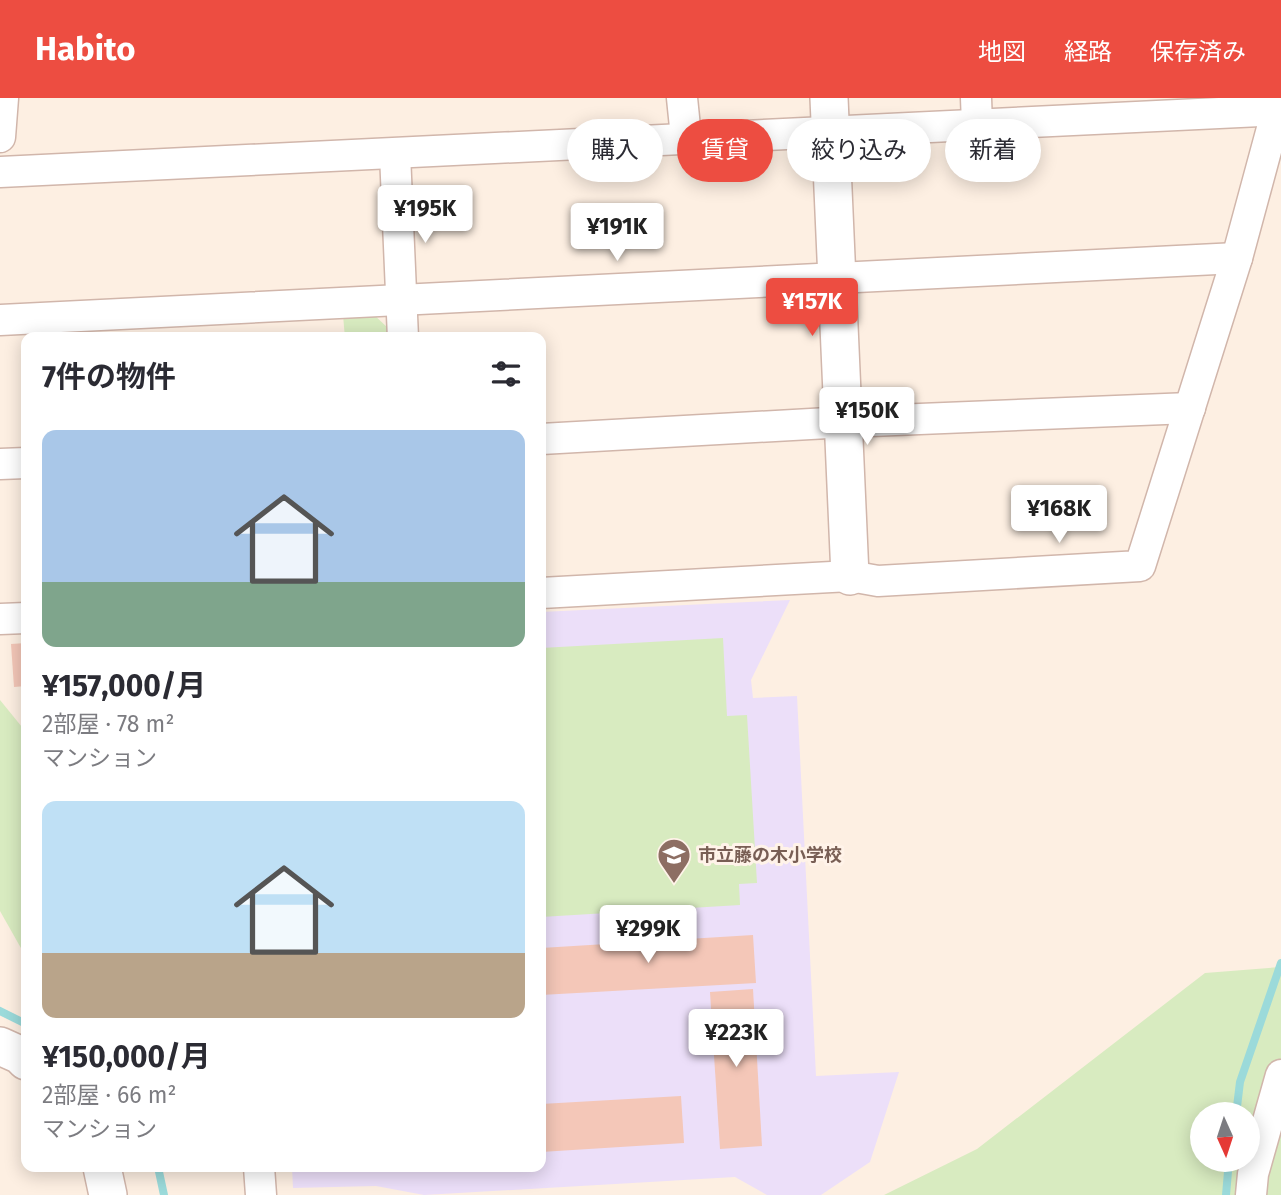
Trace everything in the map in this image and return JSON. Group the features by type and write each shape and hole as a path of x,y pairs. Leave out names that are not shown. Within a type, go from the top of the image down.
{"street":[{"path":"0,137 3,98"},
{"path":"682,98 684,119"},
{"path":"546,593 850,576 878,581 1140,566 1237,258 1279,110 830,114 773,123"},
{"path":"830,114 846,422 850,576"},
{"path":"0,172 395,154 677,138"},
{"path":"395,154 403,332"},
{"path":"0,320 1237,258"},
{"path":"546,439 846,422 1190,408"},
{"path":"0,464 21,463"},
{"path":"0,619 21,618"},
{"path":"0,1046 21,1056"},
{"path":"1251,1195 1253,1174 1281,1075"},
{"path":"103,1172 108,1195"},
{"path":"259,1172 261,1195"}],"shaded area":[{"name":"市立藤の木小学校","path":"790,600 751,680 753,698 797,696 816,1076 899,1072 870,1162 821,1195 767,1195 735,1177 424,1195 376,1186 293,1188 292,1172 546,1172 546,612"}],"green space":[{"path":"372,313 389,332 344,332 343,315"},
{"path":"723,638 727,716 747,715 757,883 739,884 740,905 546,917 546,648"},
{"path":"0,700 21,726 21,948 0,911"},
{"path":"1281,967 1281,1195 884,1195 977,1149 1205,973"}],"building":[{"path":"21,643 21,686 14,687 11,644"},
{"path":"753,935 756,983 546,995 546,948"},
{"path":"753,989 762,1146 720,1149 710,992"},
{"path":"681,1096 684,1143 546,1152 546,1104"}],"waterway":[{"path":"1238,1102 1240,1082 1281,963"},
{"path":"0,1011 21,1022"},
{"path":"159,1172 164,1195"},
{"path":"1226,1195 1228,1172"}],"place":[{"name":"市立藤の木小学校","path":"674,885"}]}
